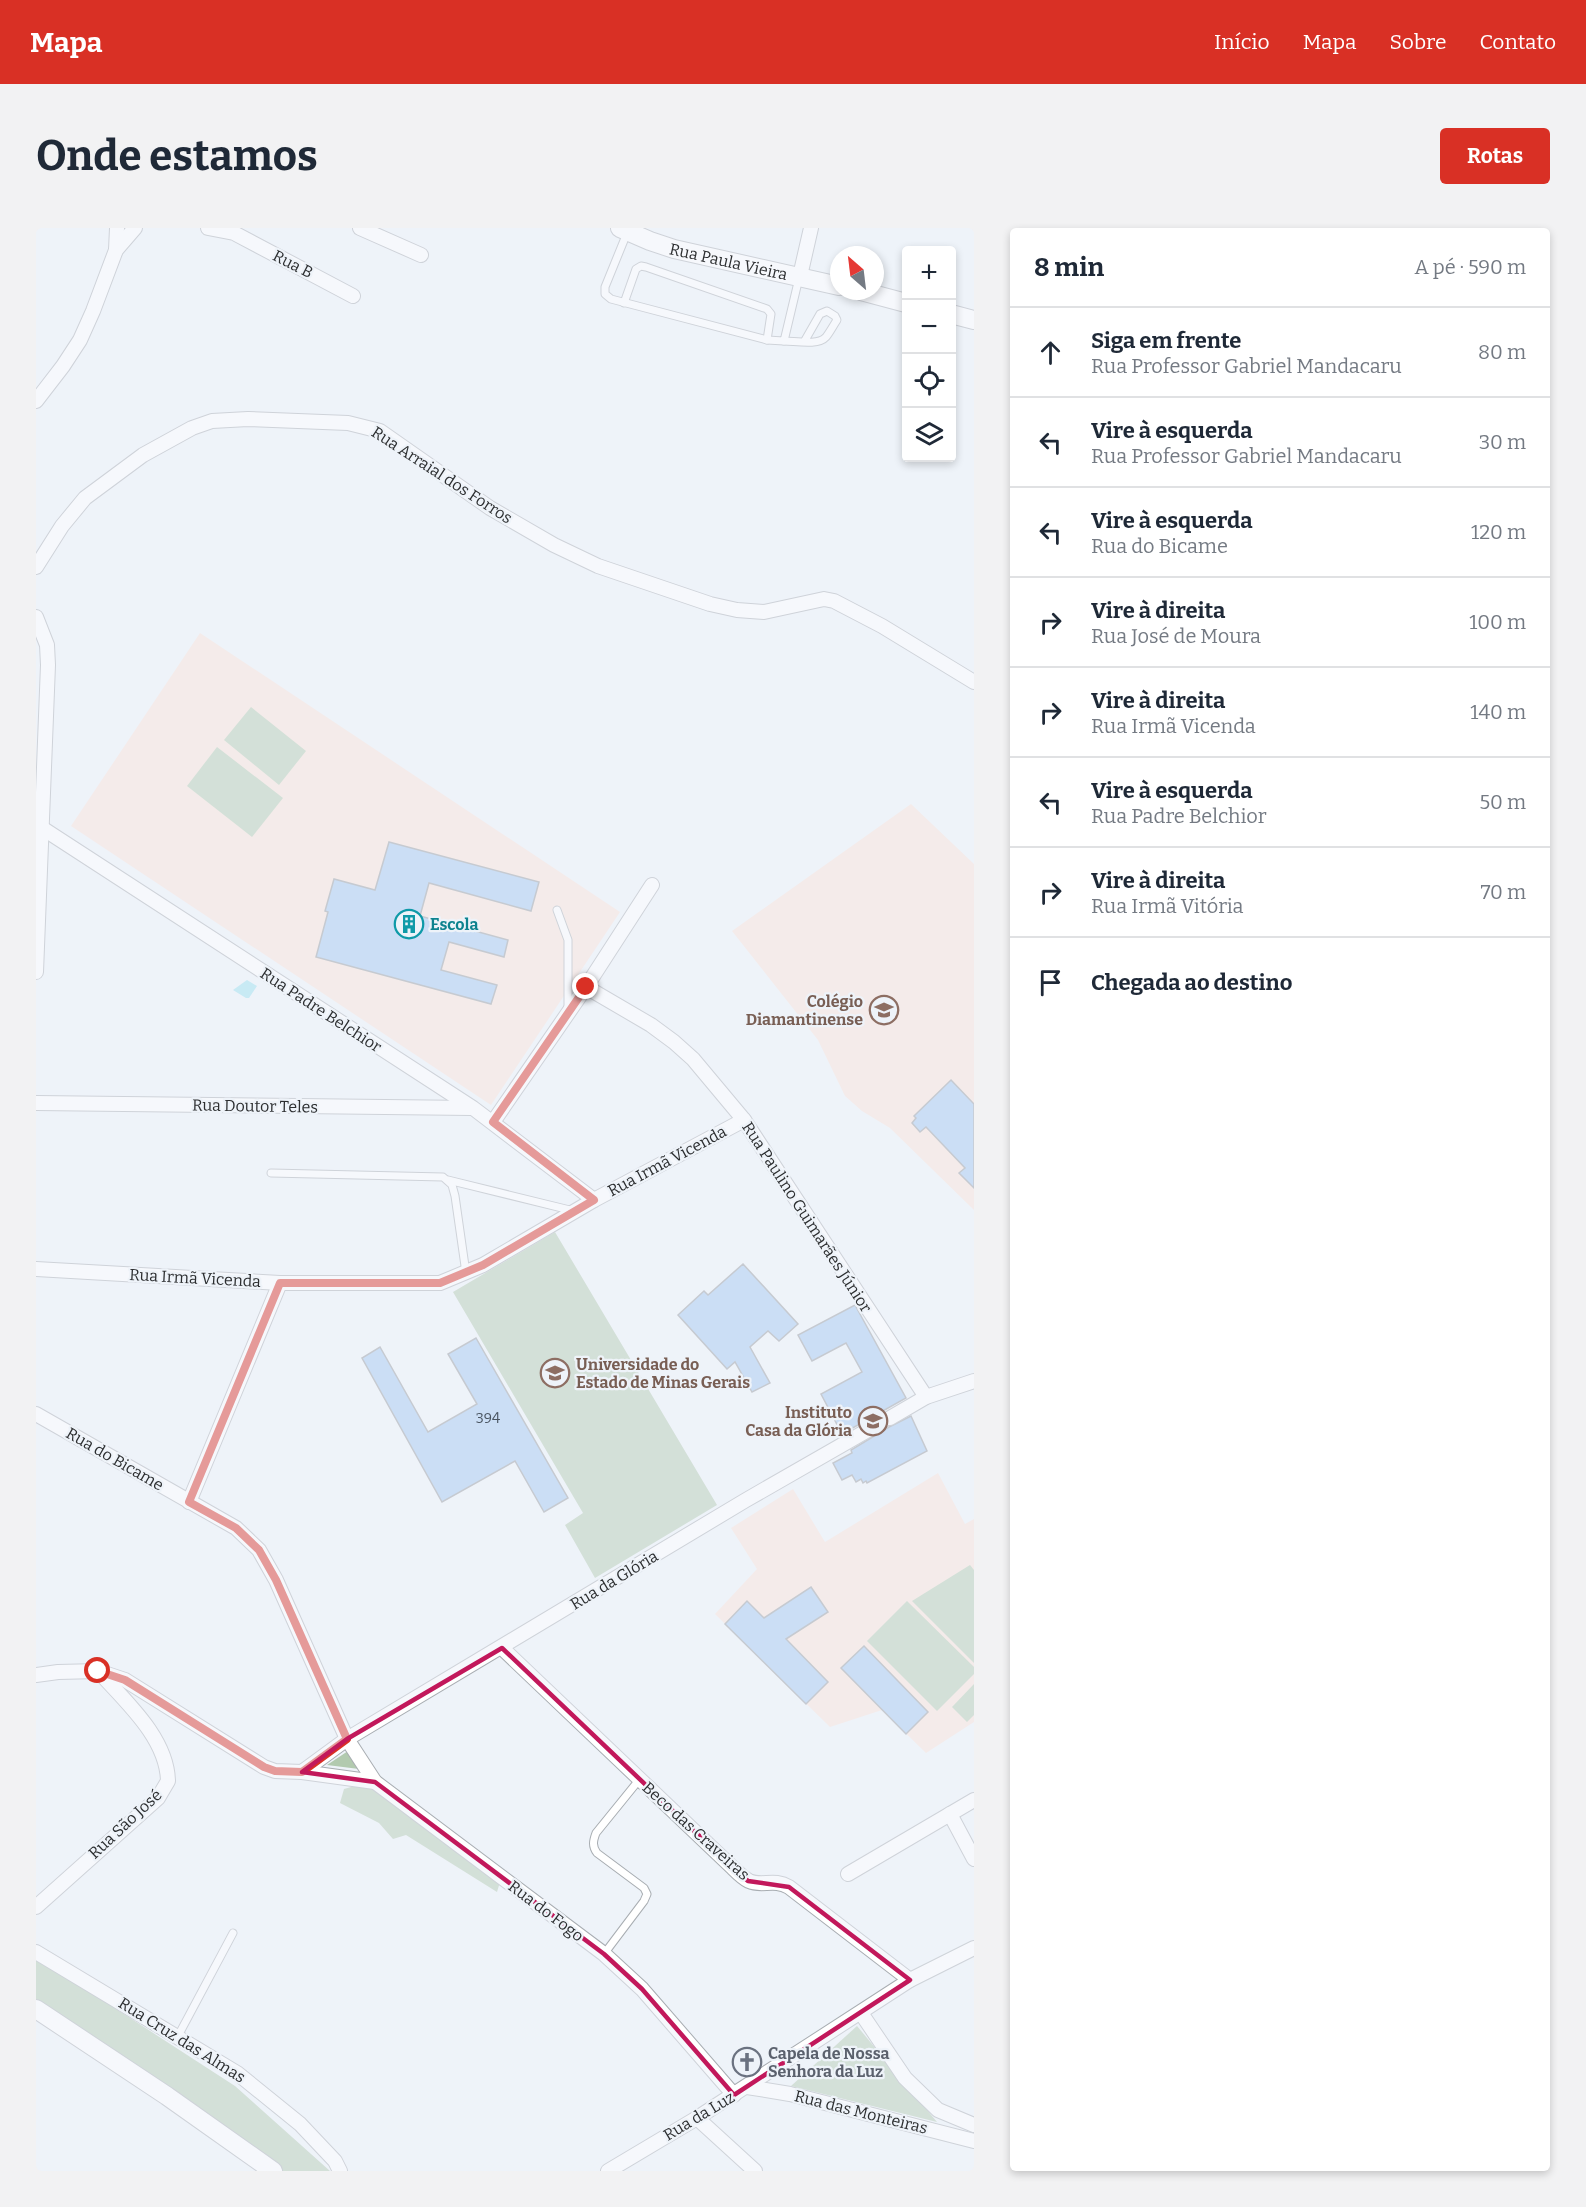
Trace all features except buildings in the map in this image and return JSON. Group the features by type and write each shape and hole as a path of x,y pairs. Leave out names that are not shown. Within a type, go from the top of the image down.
{"main road":[{"name":"Rua Paula Vieira","path":"625,229 650,241 704,257 830,284"},
{"path":"884,297 902,302"},
{"path":"956,315 974,320"},
{"path":"36,2009 149,2083 273,2171"}],"street":[{"path":"36,401 80,340 116,250 117,228"},
{"path":"116,250 135,228"},
{"name":"Rua B","path":"208,228 235,231 353,296"},
{"path":"360,228 421,255"},
{"path":"800,276 811,228"},
{"name":"Rua Arraial dos Forros","path":"36,567 62,525 85,498 143,455 192,428 212,421 248,418 348,423 380,431 490,508 554,545 598,566 710,604 736,610 764,612 816,600 829,600 882,626 974,682"},
{"path":"36,616 48,654 36,972"},
{"name":"Rua Padre Belchior","path":"42,828 473,1108 594,1200"},
{"path":"493,1122 586,987 652,885"},
{"name":"Rua Paulino Guimarães Júnior","path":"586,987 651,1025 674,1042 693,1059 744,1120 926,1397"},
{"name":"Rua Doutor Teles","path":"36,1103 473,1108"},
{"name":"Rua Irmã Vicenda","path":"36,1269 280,1283 440,1283 466,1274 574,1211 744,1120"},
{"path":"189,1502 280,1283"},
{"name":"Rua da Glória","path":"302,1772 347,1739 746,1500 926,1397 974,1381"},
{"name":"Rua do Bicame","path":"36,1414 236,1528 259,1550 276,1580 347,1739"},
{"name":"Beco das Craveiras","path":"502,1648 733,1869 748,1881 781,1882 789,1887 910,1980"},
{"path":"36,1675 98,1671 125,1680 264,1767 275,1771 302,1772 375,1782"},
{"name":"Rua São José","path":"36,1907 158,1798 168,1781 164,1758 152,1734 98,1671"},
{"name":"Rua do Fogo","path":"347,1739 375,1782 604,1954 642,1989 734,2095"},
{"path":"849,1874 974,1800"},
{"path":"950,1814 974,1859"},
{"name":"Rua da Luz","path":"608,2171 747,2087 910,1980 974,1948"},
{"name":"Rua Cruz das Almas","path":"36,1952 237,2073 300,2124 335,2161 340,2171"},
{"path":"861,2013 905,2078 938,2110 974,2125"},
{"name":"Rua das Monteiras","path":"747,2087 790,2094 974,2141"},
{"path":"697,2118 755,2171"}],"lane":[{"path":"625,229 605,287 605,294 611,299 767,340 804,342 816,342 826,337 837,320 835,316 827,311 820,314 804,342"},
{"path":"624,303 636,269 641,266 767,309 771,314 767,340"},
{"path":"784,341 800,276"},
{"path":"557,910 568,940 568,1013"},
{"path":"271,1173 429,1175 574,1211"},
{"path":"448,1180 455,1196 466,1274"},
{"path":"604,1954 647,1894 644,1888 597,1853 594,1848 594,1839 596,1833 639,1780"},
{"path":"178,2036 233,1933"}],"highlighted area":[{"path":"502,1648 748,1881 789,1887 910,1980 734,2095 642,1989 604,1954 375,1782 302,1772 347,1739"}],"shaded area":[{"path":"200,633 620,912 491,1105 71,826"},
{"name":"Colégio Diamantinense","path":"911,804 974,864 974,1210 890,1128 862,1111 845,1096 818,1040 732,931"},
{"path":"938,1473 965,1524 974,1519 974,1722 926,1753 882,1710 830,1727 715,1614 757,1569 731,1528 793,1489 825,1542"}],"green space":[{"path":"251,707 306,751 279,785 224,740"},
{"path":"217,747 283,798 252,837 187,786"},
{"path":"555,1232 717,1505 595,1578 565,1525 583,1513 453,1292"},
{"path":"970,1565 974,1570 974,1663 912,1601"},
{"path":"907,1601 974,1667 974,1674 937,1711 867,1641"},
{"path":"974,1684 974,1715 967,1722 952,1707"},
{"path":"348,1751 359,1769 327,1765"},
{"path":"358,1785 373,1787 500,1882 497,1892 406,1835 393,1839 379,1823 340,1803 344,1789"},
{"path":"36,1957 235,2086 330,2171 283,2171 36,2001"},
{"path":"857,2026 937,2122 791,2086"}],"water":[{"path":"247,980 257,986 249,998 233,990"}],"place":[{"name":"Escola","path":"409,924"},
{"name":"Colégio Diamantinense","path":"884,1010"},
{"name":"Universidade do Estado de Minas Gerais","path":"555,1373"},
{"name":"Instituto Casa da Glória","path":"873,1421"},
{"name":"Capela de Nossa Senhora da Luz","path":"747,2062"}],"route":[{"path":"98,1671 125,1680 264,1767 275,1771 302,1772 347,1739 276,1580 259,1550 236,1528 189,1502 280,1283 440,1283 483,1265 594,1200 493,1122 586,987"}]}
